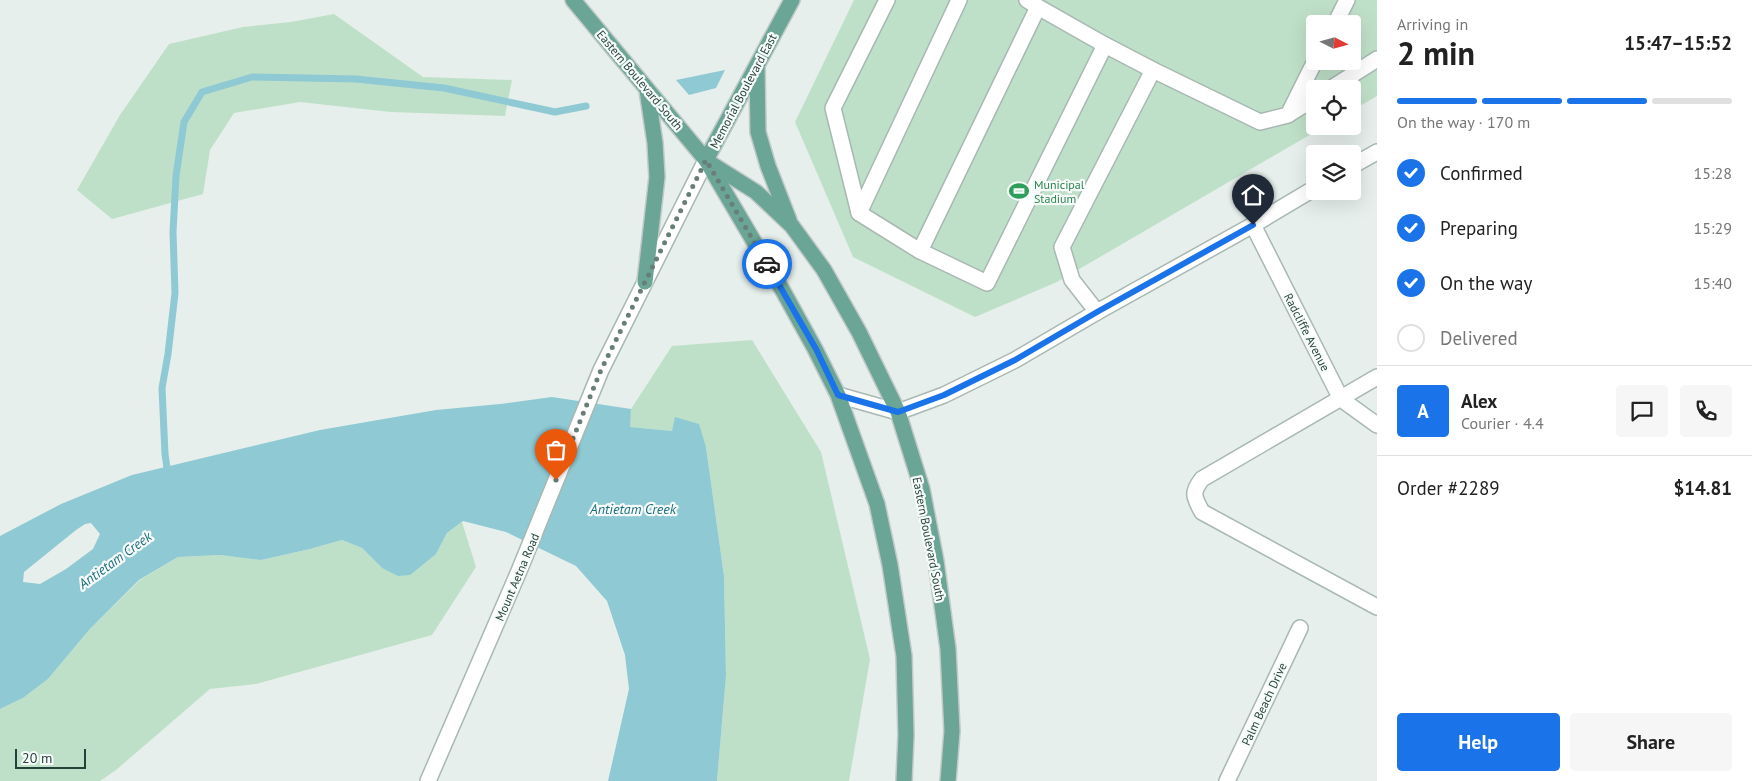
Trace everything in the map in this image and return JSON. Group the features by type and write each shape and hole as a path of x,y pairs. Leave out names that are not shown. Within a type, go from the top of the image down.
{"main road":[{"name":"Eastern Boulevard South","path":"573,0 706,160 816,349 838,395 877,504 890,565 904,656 906,735 904,781"},
{"name":"Memorial Boulevard East","path":"706,160 792,0"},
{"path":"757,64 758,132 768,166 792,226"},
{"path":"645,282 657,177 656,143 647,88"},
{"name":"Eastern Boulevard South","path":"706,160 756,192 792,226 824,270 859,332 898,412 922,489 936,560 948,649 952,731 948,781"}],"street":[{"path":"886,0 833,108 859,213 920,251 987,283 1105,45"},
{"path":"1340,15 1347,0"},
{"path":"859,213 952,2"},
{"path":"920,251 1032,4 1153,70 1260,122 1288,115 1306,104"},
{"path":"1344,80 1377,59"},
{"path":"1097,312 1072,280 1062,247 1153,70"},
{"path":"1288,115 1311,70"},
{"path":"1361,161 1377,152"},
{"name":"Memorial Boulevard East","path":"601,370 706,160"},
{"path":"838,395 898,412 944,395 1015,360 1306,193"},
{"name":"Radcliffe Avenue","path":"1253,225 1340,399 1377,425"},
{"name":"Mount Aetna Road","path":"428,781 520,572 601,370"},
{"path":"1377,377 1202,479 1195,487 1194,498 1202,512 1377,607"},
{"name":"Palm Beach Drive","path":"1227,781 1300,628"}],"green space":[{"name":"Municipal Stadium","path":"854,0 1377,0 1377,96 1361,105 1361,80 1306,80 1306,135 1310,135 1057,282 975,317 853,257 795,122"},
{"path":"334,14 423,77 512,80 505,116 391,112 300,102 234,113 210,150 203,194 112,219 77,190 120,115 169,44 243,27 291,22"},
{"path":"752,340 821,452 870,659 849,781 717,781 726,676 724,576 706,447 676,417 672,431 629,427 631,409 672,346"},
{"path":"462,522 476,567 432,635 256,684 210,689 116,770 100,781 0,781 0,709 23,698 48,679 89,630 140,580 178,557 220,555 261,560 342,540 362,548 382,568 436,554 447,533"}],"water":[{"path":"725,70 716,88 689,95 676,80"},
{"name":"Antietam Creek","path":"552,397 631,409 630,427 672,431 675,417 699,424 706,447 724,576 726,676 717,781 608,781 629,689 625,655 607,601 576,566 506,532 463,521 447,533 436,554 410,575 398,576 382,568 362,548 342,540 261,560 220,555 178,557 139,580 89,630 48,679 23,698 0,709 0,536 61,504 132,475 320,430 436,410","holes":["91,523 100,534 93,549 66,569 40,584 23,582 24,572 85,524"]}],"waterway":[{"path":"168,475 165,454 162,388 175,293 173,232 176,176 184,122 202,92 252,77 356,79 444,88 555,112 586,106"}],"way so far":[{"path":"556,480 601,370 706,160 767,264"}],"place":[{"name":"Municipal Stadium","path":"1019,191"}],"route":[{"path":"767,264 816,349 838,395 898,412 944,395 1015,360 1253,225"}]}
